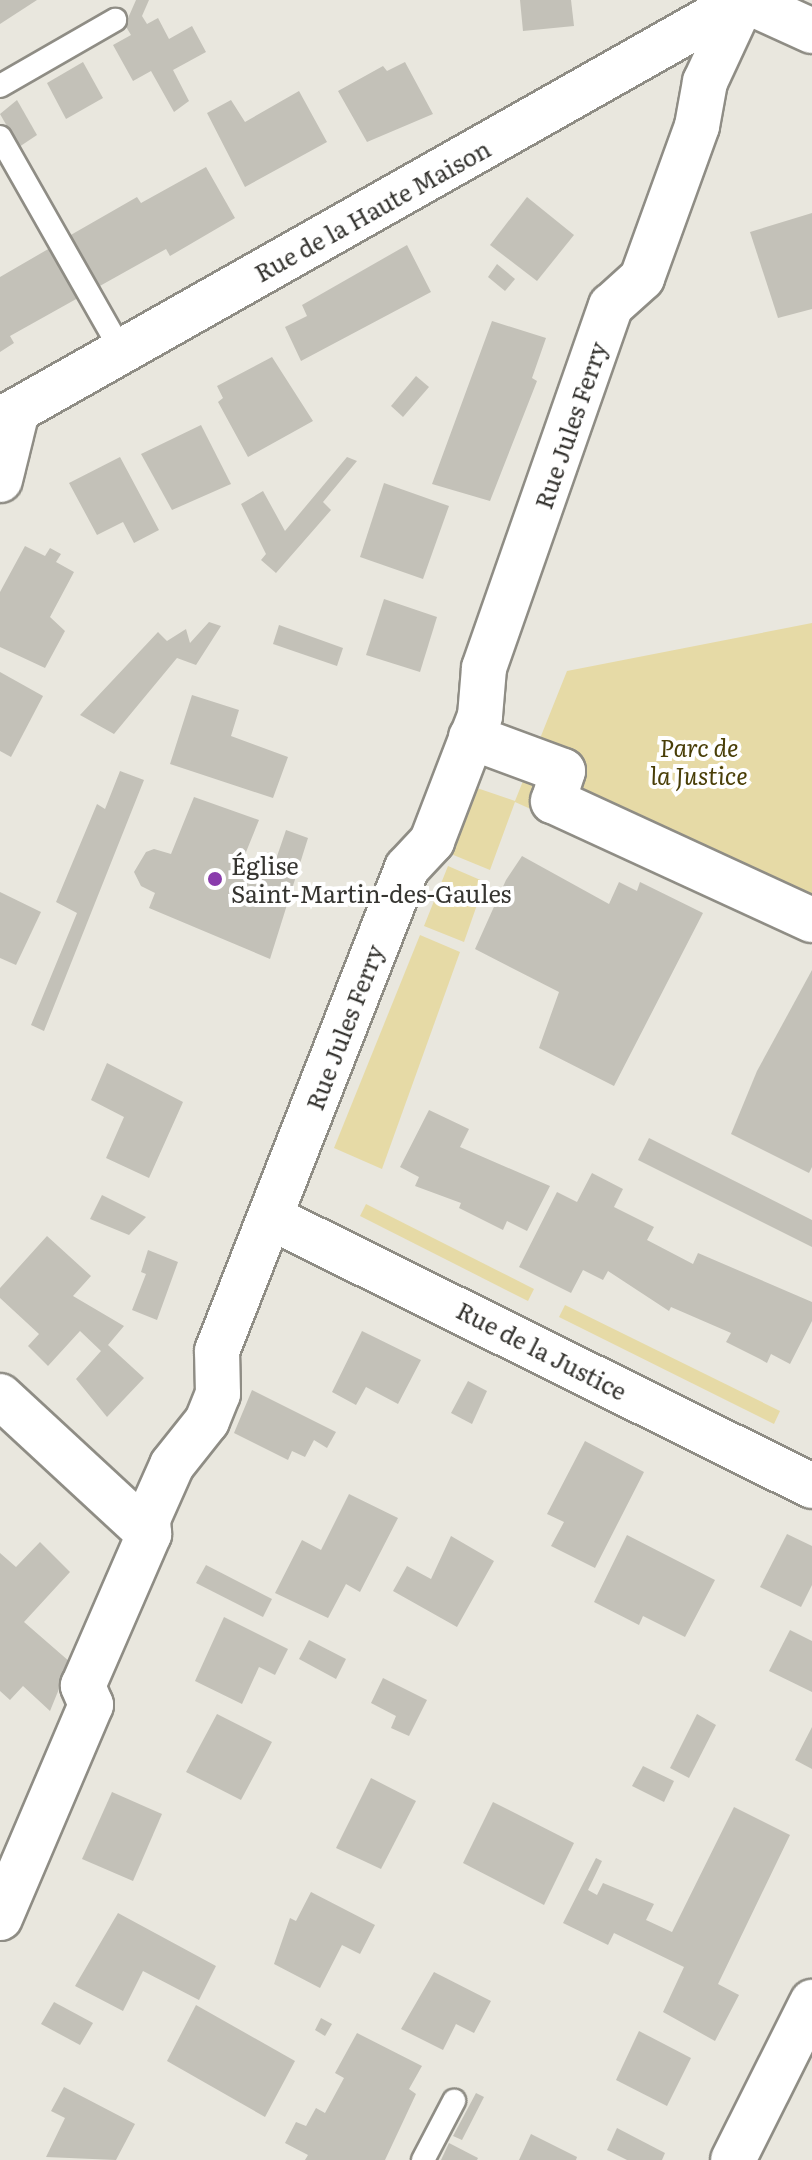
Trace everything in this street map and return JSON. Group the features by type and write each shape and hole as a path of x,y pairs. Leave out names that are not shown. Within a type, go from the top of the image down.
{"street":[{"path":"744,0 812,31"},
{"name":"Rue de la Haute Maison","path":"9,415 744,0"},
{"name":"Rue Jules Ferry","path":"0,1918 91,1705 83,1686 149,1534 148,1519 172,1465 207,1421 218,1394 217,1351 407,868 432,841 480,716 484,668 611,306 642,278 697,126 705,82 744,0"},
{"path":"0,480 9,415"},
{"path":"471,737 563,771 553,801 812,920"},
{"name":"Rue de la Justice","path":"270,1217 812,1486"},
{"path":"0,1396 149,1534"},
{"path":"733,2160 812,2002"}],"lane":[{"path":"0,86 115,20"},
{"path":"0,137 122,352"},
{"path":"423,2160 454,2101"}],"green space":[{"name":"Parc de la Justice","path":"812,623 812,935 515,802 490,870 451,854 477,788 515,801 567,671"},
{"path":"448,866 485,882 464,942 424,926"},
{"path":"420,935 460,952 382,1169 334,1148"},
{"path":"366,1204 534,1289 528,1301 360,1216"},
{"path":"565,1305 780,1411 774,1424 559,1317"}],"building":[{"path":"0,0 37,0 0,24"},
{"path":"136,0 149,0 142,16 147,24 158,18 169,39 192,26 206,52 173,70 189,101 174,112 151,71 133,81 113,45 131,35 125,25"},
{"path":"520,0 571,0 574,26 523,31"},
{"path":"83,62 103,98 66,119 47,83"},
{"path":"405,62 433,114 367,142 338,91 383,66 387,71"},
{"path":"299,91 327,142 245,187 207,113 231,100 245,122"},
{"path":"17,100 37,135 19,147 0,114"},
{"path":"206,167 235,218 170,256 166,249 98,287 69,236 137,197 141,203"},
{"path":"527,197 574,235 537,281 490,245"},
{"path":"812,213 812,309 778,318 750,232"},
{"path":"407,245 431,292 301,361 285,327 307,316 302,305"},
{"path":"50,248 78,298 10,336 14,343 0,352 0,277"},
{"path":"497,264 515,279 505,291 488,277"},
{"path":"492,321 546,338 532,378 537,381 490,501 432,484"},
{"path":"272,357 313,421 248,457 218,402 223,398 217,386"},
{"path":"416,376 429,387 403,417 391,406"},
{"path":"201,425 231,484 172,510 141,454"},
{"path":"120,457 159,530 134,543 123,522 97,535 69,483"},
{"path":"347,457 357,461 323,502 331,510 276,573 261,560 266,554 241,504 263,491 285,531"},
{"path":"384,483 449,506 423,579 360,557"},
{"path":"25,546 45,556 50,548 61,554 56,562 74,572 50,617 65,631 45,668 0,647 0,592"},
{"path":"384,599 437,617 420,672 366,655"},
{"path":"209,622 221,626 196,665 177,658 114,734 80,715 158,632 167,641 186,629 190,643"},
{"path":"279,625 343,648 337,666 273,644"},
{"path":"0,672 43,696 11,757 0,751"},
{"path":"192,695 239,710 231,736 288,757 273,798 170,764"},
{"path":"120,771 144,780 44,1031 31,1025 77,913 56,902 97,804 105,809"},
{"name":"Église Saint-Martin-des-Gaules","path":"194,797 259,820 244,857 273,868 286,830 308,838 270,959 149,908 155,893 141,886 134,872 146,852 154,849 171,854"},
{"path":"522,856 609,904 619,882 637,891 640,882 703,913 614,1086 539,1048 559,992 475,949 506,880"},
{"path":"0,892 41,912 16,965 0,958"},
{"path":"812,970 812,1167 809,1173 731,1134 757,1071"},
{"path":"107,1063 183,1102 149,1178 106,1158 124,1117 91,1100"},
{"path":"429,1110 469,1129 460,1147 550,1186 527,1231 507,1221 503,1230 459,1208 461,1203 415,1186 419,1177 400,1167"},
{"path":"649,1138 812,1220 812,1247 638,1160"},
{"path":"592,1173 623,1189 614,1207 654,1227 647,1240 693,1264 698,1253 812,1302 812,1321 790,1364 771,1354 767,1363 726,1342 731,1333 671,1307 669,1311 608,1271 603,1280 583,1270 571,1293 519,1267 557,1192 577,1202"},
{"path":"102,1195 146,1217 129,1235 90,1219"},
{"path":"47,1236 91,1276 73,1296 124,1326 108,1345 144,1378 107,1417 76,1379 101,1351 80,1331 48,1366 28,1346 39,1334 0,1298 0,1288"},
{"path":"148,1250 178,1262 157,1320 132,1310 146,1274 141,1272"},
{"path":"362,1331 421,1360 398,1404 366,1387 356,1405 332,1392"},
{"path":"468,1381 487,1391 472,1424 451,1413"},
{"path":"252,1390 336,1432 327,1448 314,1440 305,1457 292,1451 288,1460 234,1433"},
{"path":"585,1441 644,1472 595,1568 551,1546 564,1522 547,1514"},
{"path":"349,1494 398,1518 360,1592 346,1584 328,1618 275,1593 302,1540 321,1550"},
{"path":"787,1534 812,1546 812,1585 801,1607 760,1587"},
{"path":"627,1535 715,1580 685,1637 643,1616 639,1625 594,1602"},
{"path":"451,1536 494,1561 457,1627 393,1591 407,1566 431,1579"},
{"path":"40,1542 70,1572 24,1622 70,1662 50,1711 23,1686 10,1700 0,1691 0,1553 16,1567"},
{"path":"206,1565 272,1599 263,1617 196,1583"},
{"path":"224,1617 288,1649 275,1675 259,1667 242,1704 195,1681"},
{"path":"790,1630 812,1641 812,1692 769,1671"},
{"path":"309,1640 346,1659 336,1679 299,1659"},
{"path":"383,1678 427,1700 409,1736 391,1728 396,1716 371,1703"},
{"path":"217,1714 272,1742 241,1800 186,1772"},
{"path":"697,1714 716,1725 689,1778 670,1768"},
{"path":"812,1727 812,1769 795,1760"},
{"path":"643,1766 674,1781 664,1802 632,1786"},
{"path":"371,1778 416,1801 381,1869 336,1848"},
{"path":"112,1792 162,1814 133,1881 82,1859"},
{"path":"493,1802 574,1843 544,1905 463,1863"},
{"path":"734,1807 790,1835 718,1984 739,1995 715,2041 663,2012 684,1967 614,1933 608,1945 563,1923 596,1858 602,1861 588,1890 597,1895 603,1883 654,1904 646,1920 672,1932"},
{"path":"311,1892 375,1925 360,1954 342,1945 320,1988 274,1964 290,1918 296,1921"},
{"path":"118,1913 216,1966 199,2000 143,1971 123,2011 75,1986"},
{"path":"434,1972 491,2001 474,2033 456,2024 443,2050 401,2029"},
{"path":"54,2002 93,2023 80,2045 41,2024"},
{"path":"196,2005 295,2061 265,2117 167,2061"},
{"path":"321,2018 332,2024 325,2036 315,2030"},
{"path":"639,2031 691,2058 667,2106 616,2080"},
{"path":"357,2033 422,2066 409,2089 416,2094 385,2160 305,2160 308,2155 285,2143 296,2122 306,2126 316,2108 325,2113 344,2078 335,2073"},
{"path":"64,2087 135,2124 116,2160 46,2157 65,2118 51,2111"},
{"path":"476,2093 484,2097 462,2140 453,2136"},
{"path":"617,2128 665,2153 662,2160 627,2160 607,2150"},
{"path":"531,2134 577,2157 576,2160 519,2160"},
{"path":"449,2143 478,2158 477,2160 441,2160"}],"place":[{"name":"Église Saint-Martin-des-Gaules","path":"215,879"}]}
